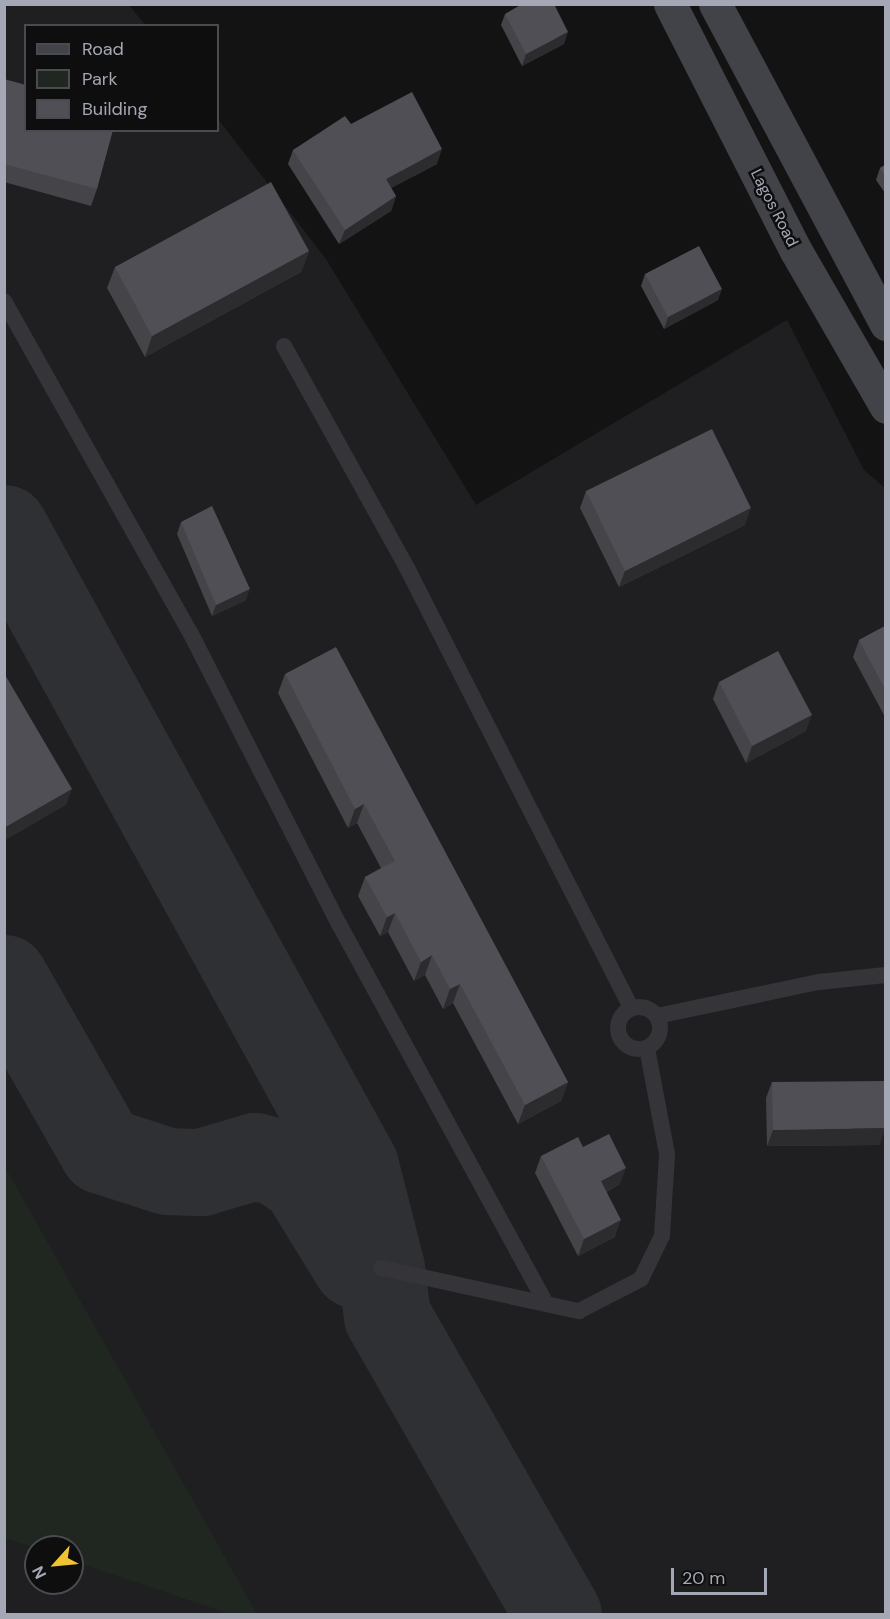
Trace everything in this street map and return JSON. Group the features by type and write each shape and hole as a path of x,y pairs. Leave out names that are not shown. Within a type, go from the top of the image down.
{"main road":[{"name":"Lagos Road","path":"670,4 796,251 885,407"},
{"path":"715,4 885,324"}],"lane":[{"path":"4,301 191,634 339,924 546,1304"},
{"path":"284,346 406,568 631,1008 657,1016 819,982 885,975"},
{"path":"631,1008 619,1031 629,1046 647,1048"},
{"path":"647,1048 660,1035 657,1016"},
{"path":"381,1268 579,1311 640,1279 662,1236 667,1154 647,1048"}],"shaded area":[{"path":"5,5 129,5 144,24 24,24 24,132 219,132 219,120 326,259 476,505 787,320 864,470 885,488 885,1614 5,1614"}],"green space":[{"path":"4,1167 257,1614 230,1614 84,1565 84,1535 24,1535 24,1544 5,1538"}],"building":[{"path":"522,4 554,4 568,32 526,54 505,14"},
{"path":"4,79 24,84 24,132 112,132 97,189 4,164"},
{"path":"412,92 442,149 386,179 396,196 345,230 293,150 345,116 351,124"},
{"path":"885,165 885,176 880,168"},
{"path":"271,182 309,251 152,336 115,267"},
{"path":"699,246 722,289 668,317 645,274"},
{"path":"712,429 751,508 625,571 586,491"},
{"path":"212,506 250,589 216,605 181,522"},
{"path":"885,626 885,689 859,640"},
{"path":"336,647 568,1082 525,1105 460,984 450,989 432,955 421,962 395,913 387,917 365,877 395,861 364,804 355,809 285,674"},
{"path":"778,651 812,715 752,746 719,682"},
{"path":"4,673 72,789 4,828"},
{"path":"885,1081 885,1128 773,1130 772,1082"},
{"path":"609,1134 626,1168 601,1181 621,1220 584,1239 541,1156 578,1137 583,1147"}],"taxiway":[{"path":"4,528 355,1166 381,1268 387,1316 558,1614"},
{"path":"4,978 102,1150 167,1171 201,1172 255,1156 279,1163 303,1179 355,1264"}]}
